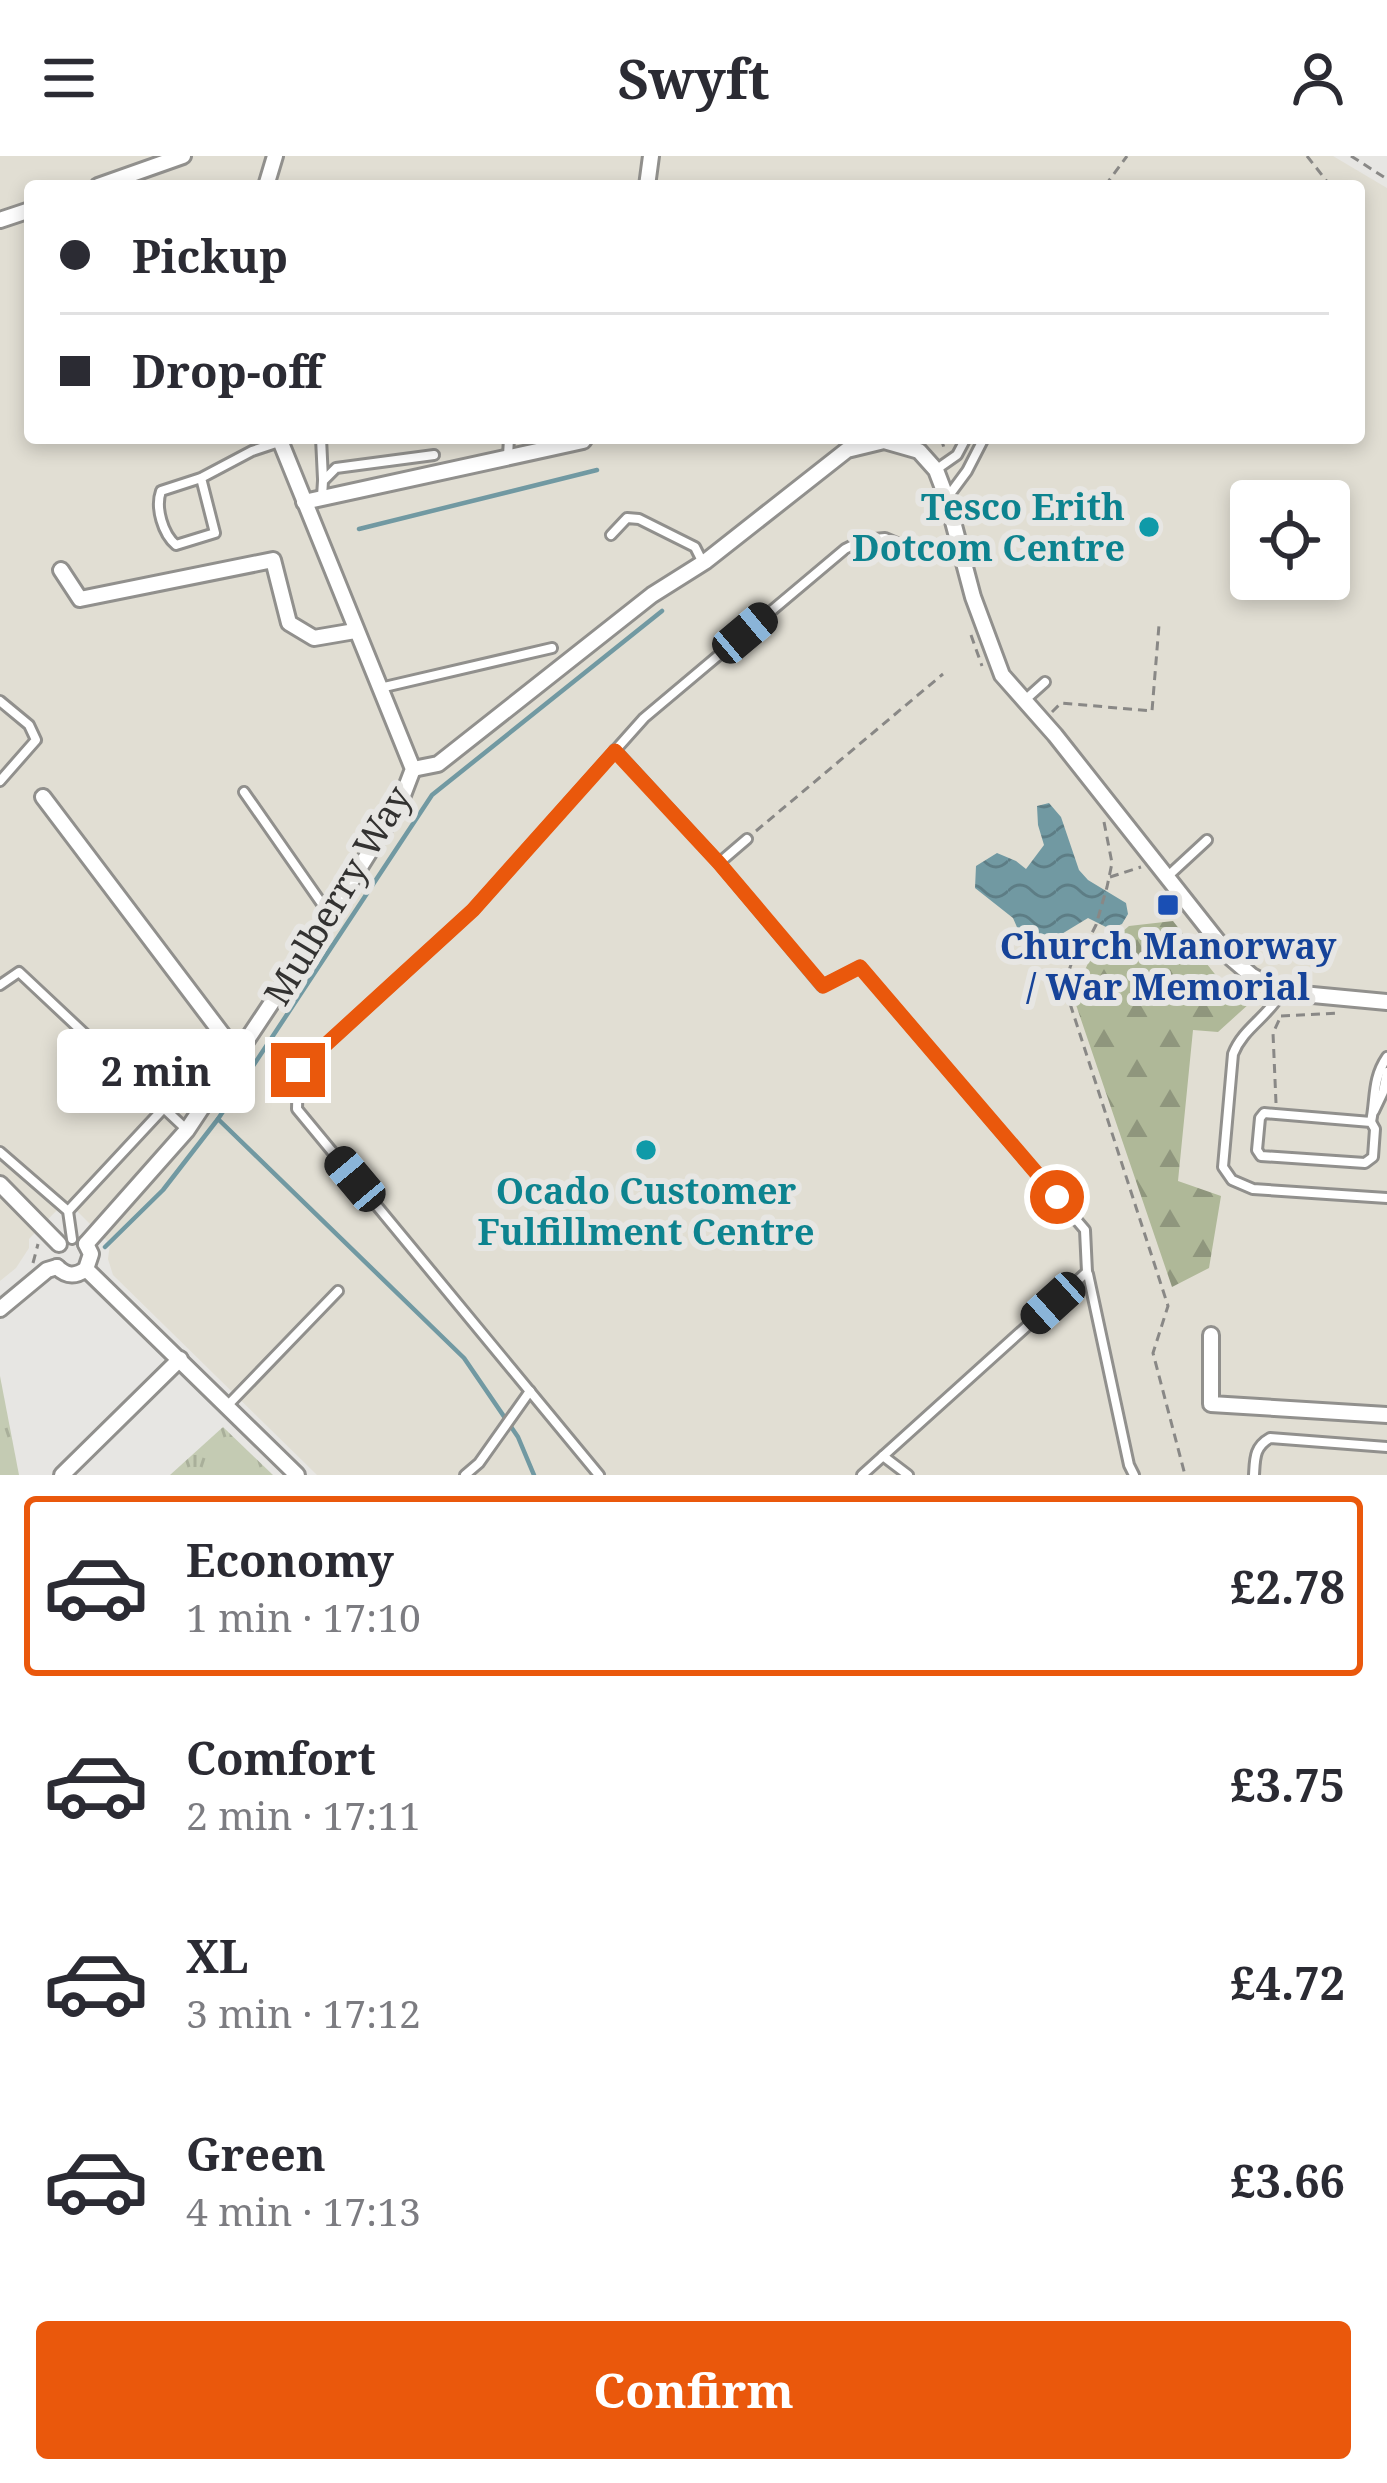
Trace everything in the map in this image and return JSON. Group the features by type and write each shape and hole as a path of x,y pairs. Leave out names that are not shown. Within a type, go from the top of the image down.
{"street":[{"path":"115,180 183,156"},
{"name":"Mulberry Way","path":"72,1242 187,1130 330,916 400,803 413,769 282,444"},
{"path":"304,502 570,444"},
{"path":"413,769 438,764 652,595 703,562 848,450 870,444"},
{"path":"924,444 947,499 1002,675 1231,958 1281,992 1387,1002"},
{"path":"61,570 80,599 273,560 290,623 314,638 356,631"},
{"path":"44,797 238,1055"},
{"path":"0,1184 91,1254 86,1269 67,1275 57,1267 54,1255 72,1242"},
{"path":"0,1309 57,1267"},
{"path":"86,1269 297,1475"},
{"path":"1211,1335 1211,1404 1387,1415"},
{"path":"62,1475 180,1359"}],"lane":[{"path":"201,478 215,533 176,545 164,527 158,498 165,488 201,478 270,444"},
{"path":"322,444 322,498"},
{"path":"508,458 509,444"},
{"path":"935,470 957,455 963,444"},
{"path":"947,499 982,444"},
{"path":"323,481 336,468 434,455"},
{"path":"611,535 627,518 639,519 695,547 703,562"},
{"path":"599,1475 297,1109 298,1070 473,910 644,718 844,549 863,540 885,538 924,551 957,541"},
{"path":"378,688 552,649"},
{"path":"1024,701 1045,682"},
{"path":"0,701 29,725 36,740 0,781"},
{"path":"615,751 719,863 823,986 860,967 1084,1230 1088,1272 1134,1475"},
{"path":"244,792 330,916"},
{"path":"719,863 747,839"},
{"path":"1167,877 1208,840"},
{"path":"0,985 19,973 187,1130"},
{"path":"1281,992 1272,1009 1238,1040 1233,1054 1226,1173 1253,1190 1387,1198"},
{"path":"1372,1117 1264,1113 1257,1150 1261,1156 1368,1163 1373,1157 1375,1081 1387,1057"},
{"path":"1372,1117 1387,1072"},
{"path":"68,1211 163,1108"},
{"path":"0,1153 68,1211 72,1242"},
{"path":"862,1475 1088,1272"},
{"path":"227,1406 338,1291"},
{"path":"465,1475 479,1463 530,1391"},
{"path":"1254,1475 1256,1452 1270,1438 1387,1447"},
{"path":"883,1456 908,1475"}],"path":[{"path":"1307,156 1326,180"},
{"path":"1351,156 1387,178"},
{"path":"1042,721 1061,704 1152,711 1159,625"},
{"path":"747,839 943,674"},
{"path":"1103,815 1112,863 1107,886 1096,925 1074,956 1064,985 1168,1306 1153,1353 1185,1475"},
{"path":"1108,877 1145,866"},
{"path":"1251,994 1263,1001"},
{"path":"1275,1114 1273,1034 1281,1016 1336,1013"},
{"path":"33,1263 38,1245 34,1235"}],"shaded area":[{"path":"0,156 1333,156 1387,188 1387,1475 317,1475 113,1275 110,1244 76,1210 57,1210 29,1239 29,1248 0,1281"}],"green space":[{"path":"1173,921 1218,978 1250,1003 1218,1032 1193,1030 1178,1181 1221,1196 1209,1268 1172,1287 1073,996 1090,959 1129,926"},
{"path":"0,1376 19,1475 0,1475"},
{"path":"223,1427 273,1475 170,1475"}],"water":[{"path":"1049,803 1061,817 1079,870 1126,903 1128,914 1122,924 1110,929 1088,918 1060,935 1044,935 1038,958 1030,957 1013,918 975,888 976,866 997,853 1026,869 1044,845 1037,806"}],"waterway":[{"path":"359,529 597,470"},
{"path":"105,1247 163,1190 218,1119 432,795 662,611"},
{"path":"218,1119 464,1358 518,1437 534,1475"}],"place":[{"name":"Tesco Erith Dotcom Centre","path":"1149,527"},
{"name":"Church Manorway / War Memorial","path":"1168,905"},
{"name":"Ocado Customer Fulfillment Centre","path":"646,1150"}],"route":[{"path":"298,1070 473,910 615,751 719,863 823,986 860,967 1057,1197"}]}
